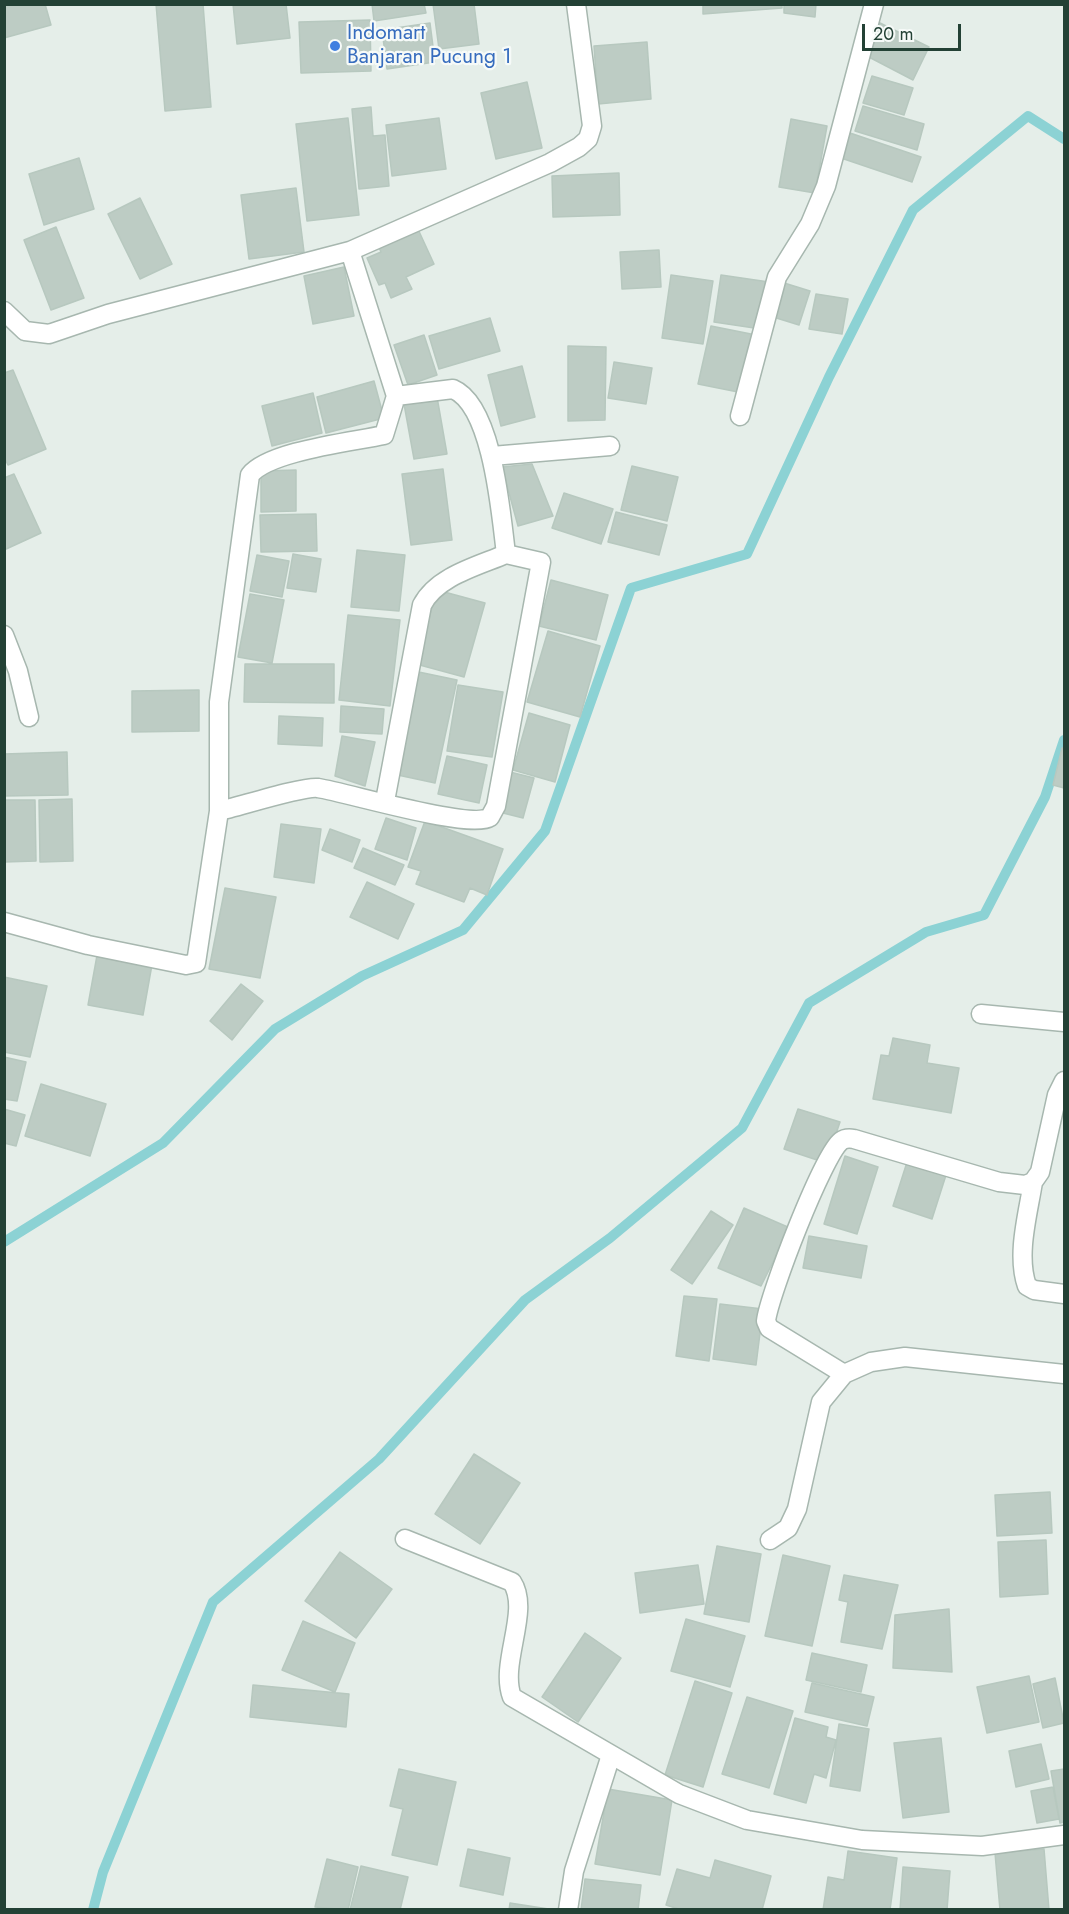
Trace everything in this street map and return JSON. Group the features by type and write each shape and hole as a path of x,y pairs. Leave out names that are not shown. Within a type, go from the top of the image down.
{"street":[{"path":"4,311 25,331 49,334 108,314 350,251 550,163 588,139 592,126 576,4"},
{"path":"740,416 777,277 810,224 826,186 874,4"},
{"path":"4,922 88,945 192,965 198,958 219,811 219,702 250,476 255,469 272,459 384,435 396,396 350,251"},
{"path":"396,396 453,389 461,393 474,409 492,456 506,554"},
{"path":"492,456 610,446"},
{"path":"219,811 315,788 385,801 445,818 477,822 485,820 494,813 541,562 506,554 447,580 427,596 422,605 385,801"},
{"path":"4,635 18,671 29,717"},
{"path":"981,1014 1065,1022"},
{"path":"1065,1082 1057,1095 1040,1172 1033,1182 1025,1237 1024,1277 1027,1286 1034,1290 1065,1294"},
{"path":"844,1374 769,1328 766,1321 816,1183 841,1142 854,1139 999,1182 1025,1185 1033,1182"},
{"path":"770,1540 788,1528 797,1509 821,1402 844,1374 871,1362 905,1357 1065,1374"},
{"path":"405,1539 512,1582 518,1596 508,1677 512,1697 679,1794 747,1820 862,1840 982,1845 1065,1835"},
{"path":"568,1910 574,1870 611,1755"}],"building":[{"path":"4,4 45,4 51,25 4,38"},
{"path":"156,4 203,4 211,107 165,111"},
{"path":"233,4 286,4 290,38 237,44"},
{"path":"372,4 424,4 426,13 374,21"},
{"path":"433,4 474,4 479,44 439,49"},
{"path":"703,4 782,4 782,8 703,14"},
{"path":"784,4 816,4 815,17 784,13"},
{"name":"Indomart Banjaran Pucung 1","path":"370,20 371,71 301,73 299,22"},
{"path":"430,23 435,62 387,69 382,30"},
{"path":"880,23 929,47 913,80 865,55"},
{"path":"647,42 651,99 598,104 594,46"},
{"path":"872,76 913,88 904,115 863,103"},
{"path":"527,82 542,148 496,159 481,93"},
{"path":"863,106 924,124 917,150 855,131"},
{"path":"371,107 373,136 385,135 389,186 359,189 352,109"},
{"path":"348,118 359,215 307,221 296,124"},
{"path":"439,118 446,169 392,176 386,125"},
{"path":"791,119 827,126 815,193 779,187"},
{"path":"850,133 921,157 912,182 841,158"},
{"path":"79,158 94,209 44,225 29,174"},
{"path":"619,173 620,215 553,217 552,176"},
{"path":"296,188 304,252 249,259 241,195"},
{"path":"140,198 172,264 140,279 108,214"},
{"path":"56,227 84,298 51,310 24,240"},
{"path":"417,227 434,264 406,277 412,289 391,298 385,283 379,285 367,258 381,252 378,245"},
{"path":"659,250 661,287 622,289 620,252"},
{"path":"344,267 354,316 313,324 304,276"},
{"path":"671,275 713,281 703,344 662,338"},
{"path":"721,275 769,282 761,329 714,322"},
{"path":"781,282 810,291 799,325 770,316"},
{"path":"816,294 848,299 842,334 809,329"},
{"path":"490,318 500,351 439,369 429,336"},
{"path":"711,326 756,335 743,393 698,384"},
{"path":"424,335 437,375 408,385 394,345"},
{"path":"568,346 606,347 605,420 568,421"},
{"path":"614,362 652,368 646,404 608,398"},
{"path":"522,366 535,417 501,426 488,375"},
{"path":"13,370 46,449 8,465 4,457 4,373"},
{"path":"374,381 384,418 326,433 317,397"},
{"path":"313,393 322,433 272,446 262,406"},
{"path":"437,397 447,454 414,459 404,404"},
{"path":"532,464 553,516 518,526 502,467"},
{"path":"632,466 678,477 667,521 621,510"},
{"path":"443,469 452,540 411,545 402,474"},
{"path":"296,470 296,511 261,512 261,471"},
{"path":"14,474 41,533 4,550 4,478"},
{"path":"564,493 613,509 601,544 552,528"},
{"path":"616,512 667,525 659,555 608,542"},
{"path":"316,514 317,551 261,552 260,515"},
{"path":"357,550 405,555 399,611 351,607"},
{"path":"293,554 321,559 316,592 287,588"},
{"path":"257,555 289,561 282,597 250,591"},
{"path":"551,580 608,595 596,640 539,626"},
{"path":"437,590 485,603 464,677 416,664"},
{"path":"250,594 284,600 272,663 238,657"},
{"path":"348,615 400,620 390,706 339,700"},
{"path":"548,631 600,646 580,717 527,702"},
{"path":"245,664 334,664 334,703 244,702"},
{"path":"414,671 457,680 435,783 393,774"},
{"path":"458,685 503,692 492,757 447,751"},
{"path":"199,690 199,731 132,732 132,691"},
{"path":"341,706 384,709 382,734 340,732"},
{"path":"529,713 570,725 555,782 513,770"},
{"path":"279,716 323,718 322,746 278,744"},
{"path":"342,736 375,742 365,786 335,776"},
{"path":"1062,748 1064,749 1064,788 1053,785"},
{"path":"67,752 68,795 4,796 4,754"},
{"path":"447,756 487,765 479,803 438,794"},
{"path":"510,772 534,778 523,818 499,812"},
{"path":"72,799 73,861 40,862 39,800"},
{"path":"4,800 35,800 36,861 4,862"},
{"path":"386,818 416,828 407,860 375,849"},
{"path":"425,821 503,849 487,895 470,888 464,902 416,884 421,871 408,867"},
{"path":"281,824 321,829 314,883 274,877"},
{"path":"330,829 360,840 352,862 322,850"},
{"path":"363,848 404,865 395,885 354,868"},
{"path":"367,882 414,904 398,939 350,917"},
{"path":"225,888 276,897 260,978 209,969"},
{"path":"98,950 153,959 143,1015 88,1005"},
{"path":"4,977 47,986 30,1057 4,1052"},
{"path":"241,984 263,1001 232,1040 210,1021"},
{"path":"893,1038 930,1045 927,1063 959,1068 951,1113 873,1099 881,1055 889,1056"},
{"path":"4,1057 26,1062 17,1101 4,1099"},
{"path":"41,1084 106,1104 90,1156 25,1136"},
{"path":"4,1109 25,1115 16,1146 4,1143"},
{"path":"798,1109 840,1122 826,1163 784,1149"},
{"path":"845,1156 878,1167 857,1234 824,1224"},
{"path":"908,1159 947,1172 932,1219 893,1206"},
{"path":"744,1208 790,1228 761,1286 718,1268"},
{"path":"711,1211 733,1225 692,1284 671,1270"},
{"path":"809,1236 867,1246 861,1278 803,1268"},
{"path":"684,1296 717,1299 709,1361 676,1356"},
{"path":"720,1304 763,1309 756,1365 713,1359"},
{"path":"474,1454 520,1483 480,1544 435,1514"},
{"path":"1050,1492 1052,1533 997,1536 995,1495"},
{"path":"1046,1540 1048,1594 1000,1597 998,1542"},
{"path":"717,1546 761,1554 749,1622 704,1614"},
{"path":"340,1552 392,1589 356,1638 305,1601"},
{"path":"783,1555 830,1566 812,1646 765,1636"},
{"path":"698,1565 704,1604 640,1613 635,1573"},
{"path":"844,1575 898,1585 882,1649 841,1642 848,1602 839,1600"},
{"path":"949,1609 952,1672 893,1668 895,1615"},
{"path":"686,1619 745,1636 730,1687 671,1671"},
{"path":"303,1621 355,1643 335,1692 282,1670"},
{"path":"585,1633 621,1658 578,1722 542,1697"},
{"path":"812,1653 867,1665 861,1692 806,1680"},
{"path":"1029,1676 1039,1722 987,1733 977,1687"},
{"path":"1055,1678 1064,1723 1043,1728 1033,1684"},
{"path":"695,1681 732,1693 703,1787 665,1775"},
{"path":"812,1683 874,1697 867,1726 805,1712"},
{"path":"253,1685 349,1694 346,1727 250,1717"},
{"path":"747,1697 793,1711 769,1788 722,1774"},
{"path":"795,1718 828,1727 826,1737 836,1740 826,1778 814,1774 806,1803 774,1794"},
{"path":"839,1724 869,1729 860,1791 830,1786"},
{"path":"941,1738 949,1812 903,1818 894,1743"},
{"path":"1041,1744 1049,1779 1016,1787 1009,1751"},
{"path":"399,1769 456,1782 437,1865 392,1855 403,1809 390,1806"},
{"path":"1064,1769 1064,1822 1060,1823 1051,1771"},
{"path":"1053,1787 1059,1819 1037,1823 1031,1791"},
{"path":"608,1789 672,1800 660,1875 595,1864"},
{"path":"468,1849 510,1858 503,1895 460,1886"},
{"path":"1044,1849 1049,1910 1000,1910 995,1853"},
{"path":"848,1851 897,1858 890,1910 823,1910 828,1877 844,1880"},
{"path":"327,1859 358,1867 348,1910 315,1907"},
{"path":"715,1860 771,1876 762,1910 682,1910 666,1905 677,1869 710,1878"},
{"path":"361,1866 408,1877 400,1910 350,1910"},
{"path":"903,1867 950,1871 947,1910 900,1910"},
{"path":"585,1879 641,1885 638,1910 581,1910"},
{"path":"510,1903 555,1910 509,1910"}],"waterway":[{"path":"4,1242 163,1143 275,1029 362,976 463,930 545,831 631,588 747,554 829,377 913,210 1028,116 1064,139"},
{"path":"93,1910 103,1872 213,1602 379,1459 525,1300 610,1238 742,1128 809,1003 926,932 984,915 1045,797 1064,740"}],"place":[{"name":"Indomart Banjaran Pucung 1","path":"335,46"}]}
